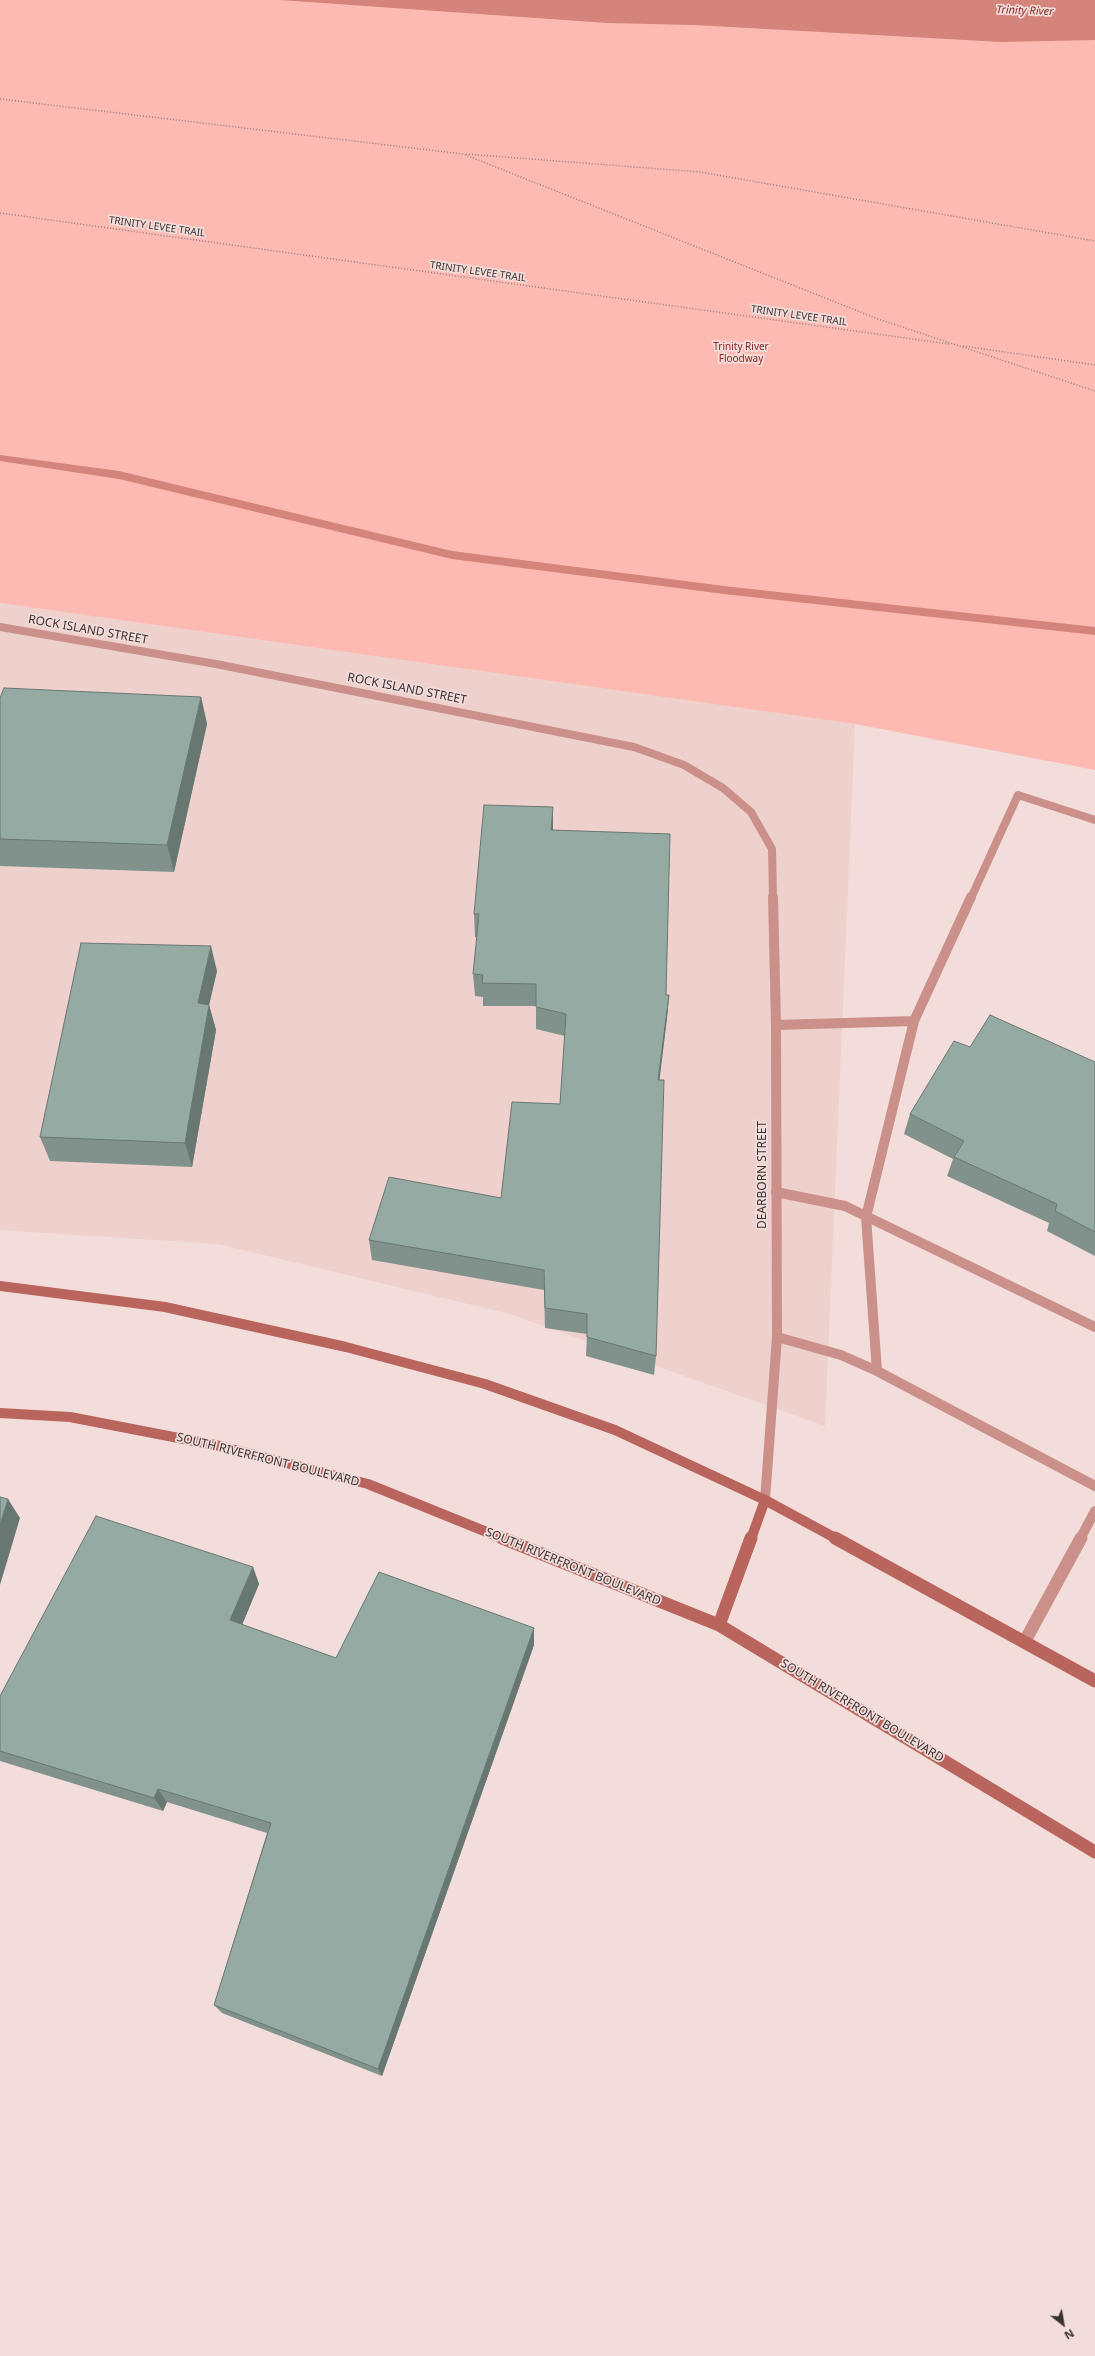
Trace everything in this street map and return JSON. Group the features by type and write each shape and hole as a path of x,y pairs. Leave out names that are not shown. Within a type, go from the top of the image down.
{"main road":[{"path":"0,1286 165,1307 346,1347 485,1384 615,1430 765,1500 1025,1641 1095,1681"},
{"name":"SOUTH RIVERFRONT BOULEVARD","path":"0,1413 70,1417 220,1446 368,1484 719,1625 1095,1852"},
{"path":"719,1625 765,1500"}],"street":[{"name":"ROCK ISLAND STREET","path":"0,627 231,667 634,747 684,765 724,788 751,812 772,849"},
{"path":"877,1371 866,1217 914,1021 1018,795 1095,820"},
{"name":"DEARBORN STREET","path":"765,1500 777,1337 776,1025 772,849"},
{"path":"776,1025 914,1021"},
{"path":"776,1192 845,1206 1095,1326"},
{"path":"777,1337 841,1355 877,1371 1095,1486"},
{"path":"1025,1641 1095,1511"}],"path":[{"name":"TRINITY LEVEE TRAIL","path":"0,100 464,154 700,172 1095,241"},
{"name":"TRINITY LEVEE TRAIL","path":"464,154 878,319 1095,391"},
{"name":"TRINITY LEVEE TRAIL","path":"0,213 955,344"},
{"path":"955,344 1095,365"}],"shaded area":[{"path":"0,603 855,724 825,1426 510,1314 218,1244 0,1230"}],"green space":[{"name":"Trinity River Floodway","path":"0,0 1095,0 1095,770 855,724 0,603"}],"water":[{"name":"Trinity River","path":"280,0 1095,0 1095,40 1001,42 694,25 607,23"}],"building":[{"path":"4,688 201,697 167,845 0,839 0,698"},
{"path":"484,805 553,807 551,830 670,834 666,995 669,995 658,1080 664,1080 656,1356 587,1337 587,1314 545,1308 544,1270 369,1240 389,1177 501,1198 512,1102 560,1104 566,1014 536,1007 536,984 482,983 483,975 473,974 479,914 474,914"},
{"path":"81,943 211,946 198,1003 209,1005 185,1143 40,1137"},
{"path":"990,1015 1095,1062 1095,1232 1055,1211 1057,1204 954,1157 964,1141 910,1114 954,1041 970,1047"},
{"path":"0,1497 8,1499 0,1525"},
{"path":"96,1516 253,1567 230,1620 336,1658 379,1572 534,1628 378,2069 214,2005 271,1823 158,1789 154,1798 0,1751 0,1696"}],"waterway":[{"path":"0,458 119,475 452,555 724,590 1095,631"}]}
